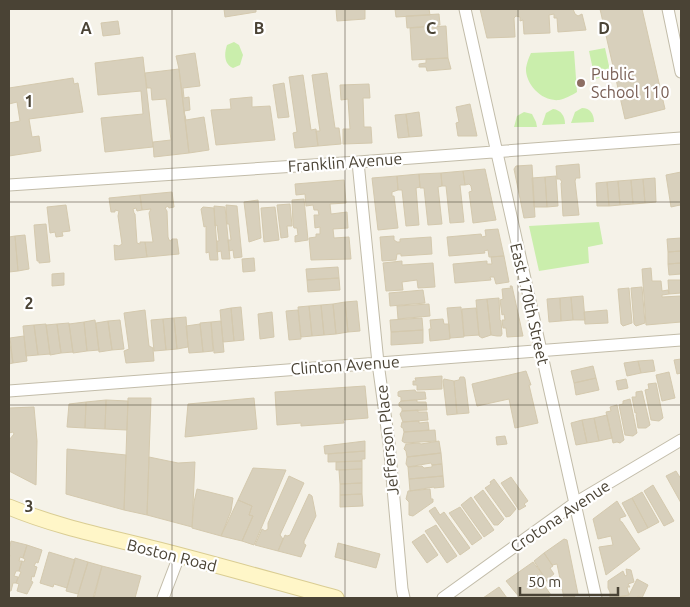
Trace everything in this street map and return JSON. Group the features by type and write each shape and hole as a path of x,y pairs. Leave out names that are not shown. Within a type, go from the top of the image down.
{"main road":[{"path":"9,495 34,516"},
{"name":"Boston Road","path":"9,507 102,537 336,598"}],"street":[{"name":"East 170th Street","path":"465,9 596,598"},
{"path":"668,9 681,72"},
{"name":"Franklin Avenue","path":"9,185 681,138"},
{"name":"Jefferson Place","path":"358,162 404,598"},
{"name":"Clinton Avenue","path":"9,391 681,340"},
{"name":"Crotona Avenue","path":"443,598 575,503 681,440"},
{"path":"163,598 179,556"}],"green space":[{"path":"234,42 239,45 243,55 240,65 233,68 226,61 225,52 227,45"},
{"path":"605,48 611,75 595,79 589,51"},
{"path":"574,51 577,92 564,99 553,100 536,91 526,74 526,66 531,53"},
{"path":"582,108 591,112 594,122 571,123 575,112"},
{"path":"553,109 562,114 565,124 542,125 546,113"},
{"path":"524,112 532,114 537,127 514,127 517,116"},
{"path":"599,222 603,244 588,247 589,263 539,271 529,226"}],"building":[{"path":"224,9 256,9 256,12 225,17"},
{"path":"336,9 365,9 365,19 337,21"},
{"path":"395,9 429,9 430,15 396,17"},
{"path":"480,9 573,9 578,16 582,14 586,30 558,32 557,18 554,18 554,14 549,15 550,33 524,34 523,20 520,21 520,17 516,16 514,18 515,37 487,38"},
{"path":"600,9 642,9 665,109 625,119"},
{"path":"439,14 440,25 407,28 406,16"},
{"path":"118,21 120,34 103,36 101,23"},
{"path":"446,26 448,58 412,60 410,28"},
{"path":"195,53 200,86 183,88 184,98 189,97 190,110 184,111 176,56"},
{"path":"143,57 153,147 105,152 101,118 143,114 141,91 98,95 95,63"},
{"path":"448,58 451,69 427,71 426,67 419,67 419,64 426,63 426,59"},
{"path":"179,69 189,153 154,157 153,142 171,140 166,99 152,100 151,88 147,88 145,73"},
{"path":"327,73 335,128 339,128 341,144 318,146 316,131 320,131 312,75"},
{"path":"303,75 311,130 316,129 318,146 295,148 293,133 297,132 289,77"},
{"path":"73,78 74,84 78,83 83,112 29,119 32,137 39,136 41,151 9,156 9,123 20,121 17,102 9,104 9,88"},
{"path":"284,83 289,117 278,118 273,85"},
{"path":"369,84 370,98 363,98 364,127 371,127 372,143 343,144 343,129 350,129 348,99 341,100 340,85"},
{"path":"252,97 252,107 270,106 275,140 216,145 211,110 231,109 230,99"},
{"path":"470,104 477,136 458,136 456,123 459,122 456,107"},
{"path":"184,111 186,120 204,117 209,150 189,153"},
{"path":"419,112 422,136 409,137 406,114"},
{"path":"406,114 409,137 398,138 395,115"},
{"path":"579,164 580,178 576,178 575,181 579,215 563,216 562,182 560,179 557,179 556,166"},
{"path":"532,165 535,217 524,218 514,169 516,166"},
{"path":"485,169 496,220 473,223 469,192 472,191 469,184 465,185 463,171"},
{"path":"463,171 465,185 460,185 464,222 450,223 446,186 442,186 441,173"},
{"path":"681,172 681,208 680,205 671,207 666,175"},
{"path":"441,173 442,186 438,187 442,224 428,225 424,188 420,188 419,174"},
{"path":"419,174 420,187 416,188 419,225 406,226 402,190 398,190 397,176"},
{"path":"397,176 398,190 392,192 392,196 394,196 398,228 378,230 372,178"},
{"path":"556,176 558,206 547,207 545,177"},
{"path":"545,177 547,207 534,207 532,178"},
{"path":"655,178 656,202 645,203 643,179"},
{"path":"643,179 645,203 633,204 631,180"},
{"path":"344,180 346,203 330,204 331,214 347,212 348,228 333,229 334,238 349,237 351,259 311,260 309,238 320,234 320,227 315,228 314,215 319,215 318,210 314,210 313,205 306,206 305,194 296,195 295,184"},
{"path":"631,180 633,204 620,205 618,181"},
{"path":"618,181 620,205 609,206 607,182"},
{"path":"607,182 609,206 597,206 596,183"},
{"path":"172,192 174,207 169,208 168,206 165,208 167,211 168,237 171,241 172,239 177,239 179,254 147,257 145,242 153,242 149,213 151,209 142,210 140,195"},
{"path":"140,195 142,210 137,211 136,208 133,209 137,243 145,242 147,257 115,260 114,245 119,246 122,244 119,211 111,212 109,198"},
{"path":"304,199 308,240 295,242 295,236 298,235 297,228 294,228 293,225 292,200"},
{"path":"258,200 261,238 249,242 244,202"},
{"path":"290,204 292,226 287,226 288,237 281,238 277,205"},
{"path":"66,205 70,231 62,232 63,236 56,237 55,232 50,233 47,207"},
{"path":"226,205 237,206 242,257 234,258 233,250 229,251 228,240 231,240 229,224 227,224"},
{"path":"214,206 225,207 230,259 222,259 221,251 217,252 217,241 219,241 217,225 215,226"},
{"path":"203,207 214,208 218,260 210,260 209,252 206,253 206,226 204,227 201,209"},
{"path":"275,207 279,240 264,242 261,208"},
{"path":"46,224 50,262 39,263 37,261 34,225"},
{"path":"498,229 504,256 489,257 488,250 484,251 485,253 449,256 447,237 481,234 482,237 486,236 485,230"},
{"path":"25,235 29,269 18,271 15,236"},
{"path":"15,236 18,271 9,272 9,237"},
{"path":"394,236 394,240 397,242 400,242 400,239 431,237 432,254 401,256 401,254 397,254 396,260 382,261 380,237"},
{"path":"681,238 681,251 668,252 667,239"},
{"path":"681,251 681,263 668,264 668,252"},
{"path":"504,256 509,282 496,284 494,277 490,277 491,280 455,283 453,264 487,261 487,264 492,264 491,257"},
{"path":"254,258 255,271 243,272 242,259"},
{"path":"402,261 402,265 433,263 435,287 418,288 417,280 402,282 403,290 386,291 383,263"},
{"path":"681,263 681,274 669,275 668,264"},
{"path":"338,267 339,278 307,280 306,269"},
{"path":"651,268 652,281 661,281 662,291 668,290 669,294 662,295 662,297 681,296 681,322 646,325 642,269"},
{"path":"64,273 64,285 52,286 52,274"},
{"path":"339,278 340,290 308,292 307,280"},
{"path":"668,280 681,280 681,293 669,294"},
{"path":"510,286 512,286 523,336 507,337 506,328 503,328 502,320 505,320 504,314 502,315 500,300 503,299 502,289 511,288"},
{"path":"642,287 645,323 636,326 634,324 631,288"},
{"path":"629,288 632,323 623,326 621,324 618,289"},
{"path":"423,290 425,303 390,306 389,293"},
{"path":"583,296 585,320 573,320 571,297"},
{"path":"571,297 573,320 561,321 560,298"},
{"path":"499,298 502,334 497,336 491,335 487,299"},
{"path":"560,298 561,321 549,322 547,299"},
{"path":"487,299 491,335 482,338 479,336 476,300"},
{"path":"357,301 360,331 348,332 345,302"},
{"path":"345,302 348,332 336,334 333,304"},
{"path":"333,304 336,334 324,335 321,305"},
{"path":"429,304 430,316 398,319 397,306"},
{"path":"321,305 324,335 312,336 309,306"},
{"path":"309,306 312,336 301,337 298,307"},
{"path":"241,307 244,340 234,341 231,308"},
{"path":"461,307 464,337 450,338 447,308"},
{"path":"231,308 234,341 223,342 220,310"},
{"path":"476,308 479,335 464,336 462,309"},
{"path":"145,310 149,346 153,348 154,361 126,363 124,351 129,349 124,313"},
{"path":"298,310 301,339 289,340 286,311"},
{"path":"607,310 608,323 585,324 584,312"},
{"path":"272,312 274,337 260,339 258,314"},
{"path":"186,317 188,347 177,349 174,318"},
{"path":"174,318 177,349 166,350 163,319"},
{"path":"422,318 423,330 391,332 390,320"},
{"path":"163,319 166,350 154,351 151,320"},
{"path":"443,319 444,324 449,324 450,339 430,341 430,320"},
{"path":"95,320 99,350 87,351 84,322"},
{"path":"120,320 124,349 112,350 108,321"},
{"path":"108,321 112,350 99,352 96,323"},
{"path":"221,321 224,352 214,353 211,322"},
{"path":"84,322 87,351 73,353 69,324"},
{"path":"211,322 213,351 203,352 200,323"},
{"path":"69,323 73,352 61,353 57,324"},
{"path":"46,324 50,354 38,355 34,325"},
{"path":"57,324 61,353 50,355 46,325"},
{"path":"200,324 203,352 189,353 186,326"},
{"path":"34,325 38,355 26,356 23,326"},
{"path":"423,330 423,343 391,345 391,332"},
{"path":"24,336 27,361 13,363 10,338"},
{"path":"9,338 13,363 9,364"},
{"path":"681,359 681,373 677,374 674,360"},
{"path":"653,360 655,371 641,373 638,361"},
{"path":"638,361 641,373 627,376 624,363"},
{"path":"593,366 596,378 574,383 571,371"},
{"path":"526,371 531,385 529,385 538,423 515,428 509,399 477,406 472,384"},
{"path":"669,372 675,398 662,401 656,375"},
{"path":"442,376 442,389 417,390 417,385 413,385 413,381 416,381 415,378"},
{"path":"460,377 465,379 469,413 457,414 454,381 459,380"},
{"path":"596,378 599,390 576,395 574,383"},
{"path":"444,379 454,381 457,414 447,415"},
{"path":"626,379 628,388 618,390 616,381"},
{"path":"656,383 663,418 659,421 651,420 645,390 649,389 648,384"},
{"path":"365,386 368,418 343,420 344,423 301,426 301,423 277,425 275,392"},
{"path":"415,390 416,392 425,392 426,399 401,401 401,397 398,396 400,391"},
{"path":"642,391 650,425 646,428 638,428 637,413 635,413 632,397 636,397 636,392"},
{"path":"128,398 151,398 147,515 124,510"},
{"path":"254,398 257,429 185,437 188,404"},
{"path":"630,399 637,433 633,436 625,435 619,405 623,404 623,401"},
{"path":"106,400 105,429 85,428 86,402"},
{"path":"106,400 128,401 127,430 105,429"},
{"path":"417,400 417,402 426,402 427,410 402,411 402,408 399,406 401,401"},
{"path":"86,402 85,428 67,427 69,404"},
{"path":"617,405 624,440 620,443 613,443 606,412 611,411 610,407"},
{"path":"34,407 37,441 36,485 9,471 9,440 14,434 13,432 9,433 9,408"},
{"path":"418,410 418,412 427,412 428,420 403,422 400,414 402,411"},
{"path":"607,415 612,438 599,441 594,418"},
{"path":"594,418 599,441 587,443 582,420"},
{"path":"582,420 587,443 576,445 571,423"},
{"path":"419,421 419,423 428,422 429,430 404,432 401,427 402,422"},
{"path":"435,430 436,441 405,443 402,441 404,432"},
{"path":"505,436 507,444 497,445 496,437"},
{"path":"365,441 365,451 325,454 324,446"},
{"path":"439,441 441,453 407,457 404,449 406,444"},
{"path":"67,449 126,455 124,510 66,494"},
{"path":"365,451 365,459 362,459 362,461 328,462 328,454"},
{"path":"441,453 442,464 432,465 431,463 408,467 406,464 407,457"},
{"path":"149,457 178,463 195,462 192,527 147,515"},
{"path":"362,461 362,469 336,470 336,462"},
{"path":"442,464 443,476 409,479 408,467 422,466 424,468"},
{"path":"253,468 286,470 254,545 242,541 253,516 249,515 252,506 238,500"},
{"path":"362,469 362,483 340,484 339,470"},
{"path":"676,471 681,479 681,503 666,476"},
{"path":"289,476 304,483 280,535 283,539 278,551 255,545 262,529 265,531 268,529 268,523"},
{"path":"443,476 444,487 410,491 409,479"},
{"path":"511,477 528,501 524,504 526,506 519,510 501,483"},
{"path":"494,479 516,509 510,516 506,517 485,488"},
{"path":"362,483 362,494 340,495 340,484"},
{"path":"653,485 674,521 664,526 644,491"},
{"path":"197,489 233,498 231,511 221,536 192,528"},
{"path":"430,489 433,502 413,516 409,515 409,502 406,499 408,491"},
{"path":"483,490 504,519 498,525 494,525 474,497"},
{"path":"642,492 659,522 648,528 632,498"},
{"path":"309,494 312,496 316,516 304,541 306,545 301,557 278,551 285,535 290,535"},
{"path":"362,494 363,506 340,507 340,495"},
{"path":"471,497 494,530 484,537 461,505"},
{"path":"632,498 648,528 638,533 622,503"},
{"path":"238,500 252,506 249,515 253,516 242,541 221,536"},
{"path":"617,501 626,516 620,518 620,521 640,549 606,575 599,547 613,545 611,536 598,539 593,519"},
{"path":"435,507 440,515 444,512 470,548 460,555 429,511"},
{"path":"460,507 482,538 472,545 449,513"},
{"path":"436,525 457,556 447,563 425,531"},
{"path":"424,534 438,555 427,563 412,542"},
{"path":"564,539 567,540 578,594 572,598 564,598 557,564 552,565 544,553"},
{"path":"11,541 27,545 23,558 20,557 19,561 22,561 19,571 16,571 14,576 18,577 16,583 13,583 11,591 9,591 9,550"},
{"path":"338,543 380,554 376,568 335,557"},
{"path":"27,545 42,550 38,563 36,562 34,566 37,567 34,577 32,576 31,581 33,582 27,594 17,591 19,584 16,583 21,572 19,571 22,561 24,562 25,559 23,558"},
{"path":"49,552 75,560 67,588 54,584 53,587 40,583"},
{"path":"544,553 553,566 550,568 554,574 550,577 554,583 550,586 534,561"},
{"path":"75,558 88,562 78,594 66,591"},
{"path":"88,562 102,566 93,598 77,598"},
{"path":"533,562 543,575 535,581 540,588 544,585 551,595 547,598 520,598 506,581"},
{"path":"102,566 141,576 135,598 94,598"},
{"path":"626,569 631,570 634,582 628,584 630,587 627,587 629,595 610,598 608,581 623,571 625,576 627,575"},
{"path":"637,579 648,585 642,598 638,596 637,598 614,598 629,595"},
{"path":"499,587 507,598 483,598"}],"place":[{"name":"Public School 110","path":"581,83"}]}
